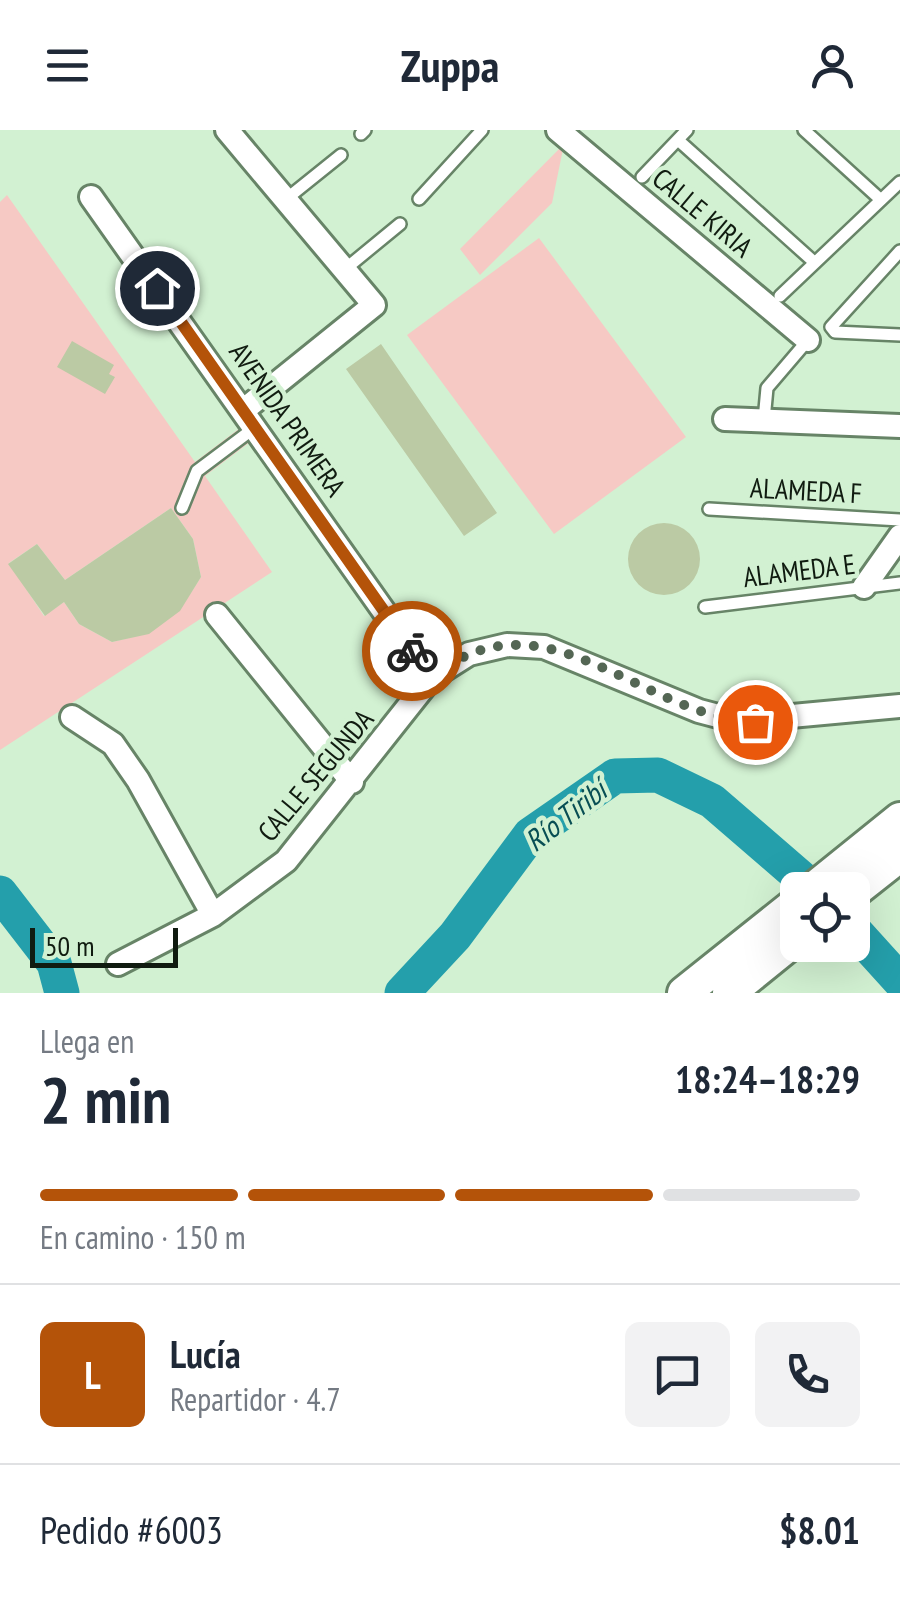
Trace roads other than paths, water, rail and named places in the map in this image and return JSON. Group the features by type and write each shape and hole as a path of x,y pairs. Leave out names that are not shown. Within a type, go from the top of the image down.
{"main road":[{"path":"834,872 900,819"},
{"path":"870,879 900,855"},
{"path":"706,987 780,919"},
{"path":"706,987 780,948"}],"street":[{"name":"CALLE KIRIA","path":"558,130 808,340"},
{"path":"232,132 374,305 251,418"},
{"name":"AVENIDA PRIMERA","path":"92,198 431,678"},
{"path":"725,419 900,426"},
{"path":"864,587 900,536"},
{"path":"217,615 352,782"},
{"name":"CALLE SEGUNDA","path":"118,964 213,915 286,861 431,678 468,654 526,644 563,651 699,711 736,721 900,706"},
{"path":"72,718 113,744 138,780 213,915"}],"lane":[{"path":"419,199 482,130"},
{"path":"804,130 881,200"},
{"path":"642,177 682,135 814,262"},
{"path":"285,200 341,154"},
{"path":"780,296 900,182"},
{"path":"344,270 400,224"},
{"path":"900,251 831,327 835,332 900,335"},
{"path":"764,420 768,388 808,340"},
{"path":"182,508 198,472 251,418"},
{"name":"ALAMEDA F","path":"709,509 900,520"},
{"name":"ALAMEDA E","path":"704,607 900,583"}],"waterway":[{"name":"Río Tiribí","path":"402,993 455,936 530,835 615,776 658,775 712,801 794,872"},
{"name":"Río Tiribí","path":"0,893 54,963 62,993"},
{"name":"Río Tiribí","path":"870,948 900,981"}]}
